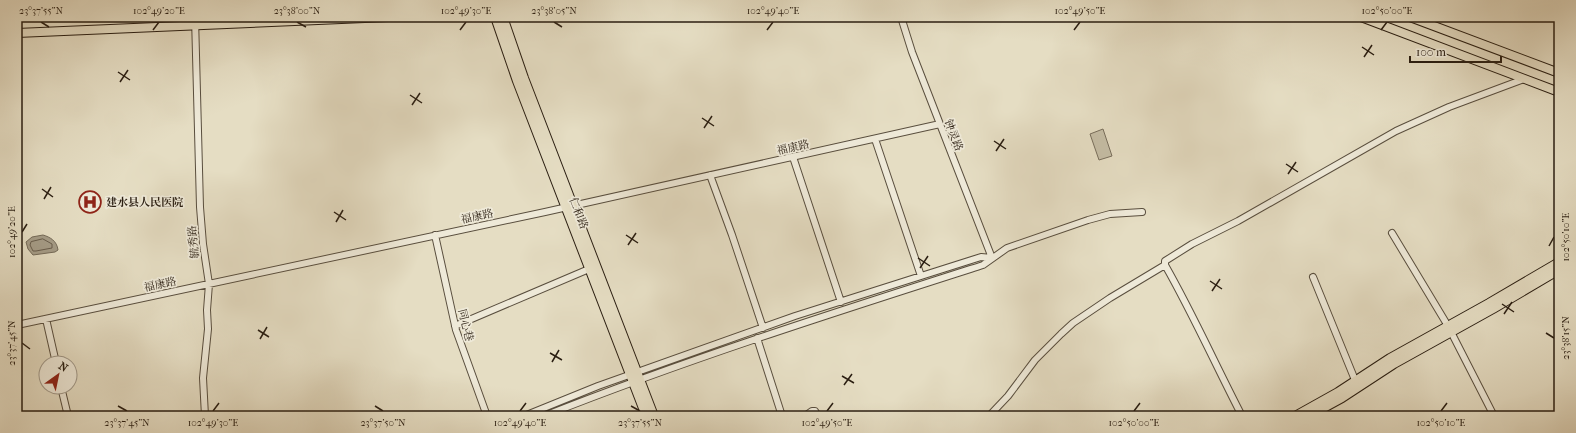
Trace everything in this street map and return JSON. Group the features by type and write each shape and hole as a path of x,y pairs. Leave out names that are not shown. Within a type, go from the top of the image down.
{"main road":[{"path":"17,33 195,21 388,17"},
{"name":"仁和路","path":"494,17 517,81 569,206 635,377 646,416"},
{"name":"仁和路","path":"503,17 569,206 589,269 635,377 654,416"},
{"path":"1361,17 1559,92"},
{"path":"1410,17 1559,73"},
{"path":"1309,416 1342,398 1559,262"},
{"path":"1294,416 1338,392 1390,358 1450,329 1559,270"}],"street":[{"name":"钟灵路","path":"901,17 912,52 992,258"},
{"name":"毓秀路","path":"195,21 200,207 203,244 209,284 207,310 208,329 203,378 205,416"},
{"path":"989,416 1008,396 1035,360 1061,334 1110,298 1165,265 1165,261 1192,244 1238,221 1396,131 1449,107 1524,79"},
{"name":"福康路","path":"17,325 940,124"},
{"path":"874,139 921,276"},
{"path":"793,157 841,302"},
{"path":"710,175 730,228 763,328"},
{"path":"544,416 635,377 983,264 1007,248 1088,220 1110,214 1142,212"},
{"path":"1392,233 1450,329 1494,416"},
{"name":"同心巷","path":"435,235 461,348 487,416"},
{"path":"524,416 635,377 763,328 981,257 992,258"},
{"path":"1165,265 1184,297 1198,330 1242,416"},
{"path":"455,326 589,269"},
{"path":"1313,277 1355,380"},
{"path":"46,319 54,355"},
{"path":"757,338 782,416"},
{"path":"63,395 68,416"},
{"path":"805,416 812,411 815,411 818,416"}],"shaded area":[{"path":"1103,129 1112,156 1099,160 1090,134"}],"water":[{"path":"43,235 53,240 58,250 55,252 33,255 28,249 26,242 32,237"}],"place":[{"name":"建水县人民医院","path":"90,202"}]}
